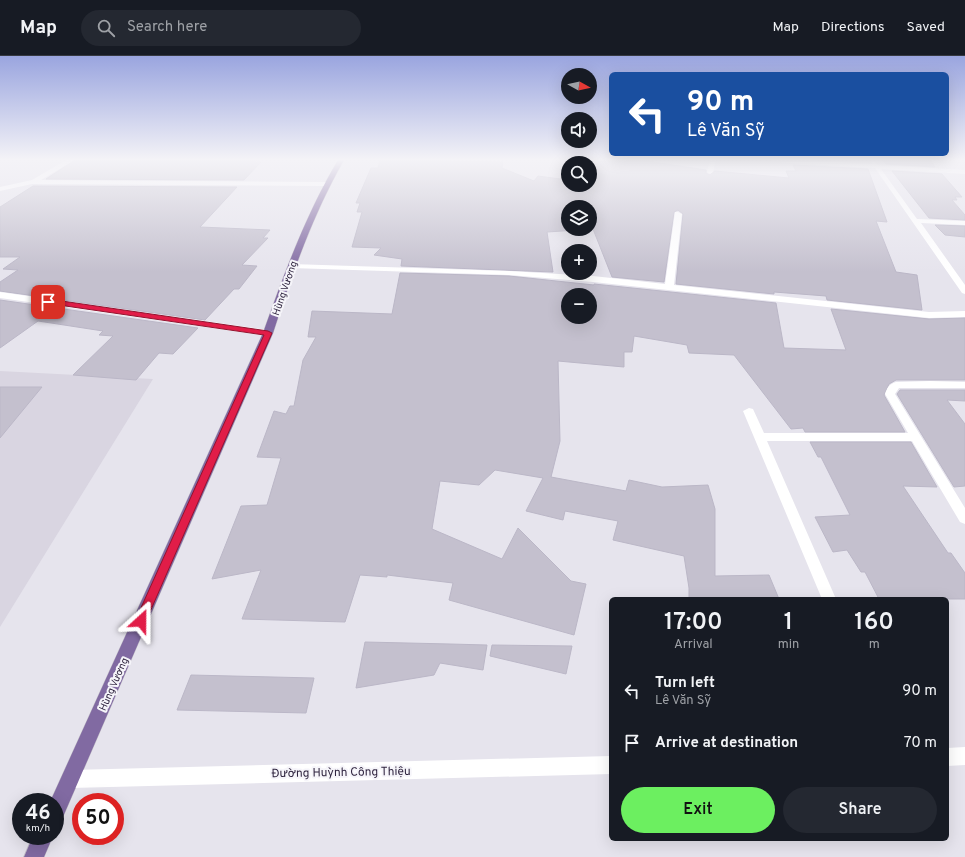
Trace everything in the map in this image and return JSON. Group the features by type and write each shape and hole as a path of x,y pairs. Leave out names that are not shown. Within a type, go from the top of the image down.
{"main road":[{"name":"Hùng Vương","path":"64,793 268,333 291,266 321,197"},
{"path":"34,857 40,845"}],"street":[{"path":"899,197 965,291"},
{"path":"669,287 678,214"},
{"path":"915,221 965,223"},
{"path":"291,266 509,273 593,279 757,298 929,315 965,314"},
{"path":"0,294 268,333"},
{"path":"965,385 896,385 892,388 890,394 965,519"},
{"path":"749,411 828,597"},
{"path":"760,437 916,437"},
{"path":"949,757 965,756"},
{"name":"Đường Huỳnh Công Thiệu","path":"70,779 609,765"}],"shaded area":[{"path":"0,371 153,379 0,627"}],"building":[{"path":"15,197 227,197 200,227 270,230 263,238 268,238 242,265 257,266 239,289 234,289 205,320 0,291 0,282 18,270 3,269 20,257 0,257 0,207"},
{"path":"358,197 878,197 887,222 876,221 896,272 917,275 922,310 827,300 826,296 774,292 774,294 676,284 683,214 678,210 674,212 664,282 612,277 596,236 597,236 597,200 561,200 561,231 547,232 553,272 401,266 402,259 374,255 381,248 352,247 362,212 357,212 360,203 356,203"},
{"path":"913,197 955,197 957,200 952,200 965,215 965,220 929,218"},
{"path":"935,225 965,226 965,237 945,235"},
{"path":"400,273 509,276 776,303 784,348 846,350 831,309 929,319 965,318 965,380 896,380 889,384 884,395 905,432 805,432 803,428 791,429 734,355 689,353 687,345 634,336 632,352 624,352 624,367 558,361 560,441 551,477 626,491 629,480 662,487 708,485 715,509 715,576 769,575 778,597 689,597 684,556 613,540 618,521 565,511 563,520 526,511 543,478 495,470 479,485 440,481 432,529 502,559 518,528 571,581 586,584 574,635 449,600 453,583 387,575 387,577 360,575 345,622 242,619 261,570 212,579 241,506 267,505 281,458 257,457 274,411 286,414 290,406 294,406 303,360 316,337 308,337 312,311 392,314"},
{"path":"0,300 198,328 173,354 159,353 136,380 73,375 113,336 99,335 103,331 38,321 0,348"},
{"path":"0,387 42,387 0,438"},
{"path":"900,390 965,390 965,401 947,400 965,424 965,486 954,487 897,394"},
{"path":"810,442 911,442 937,487 903,486 948,553 951,553 965,573 965,599 949,599 949,597 878,597 865,572 861,572 847,550 833,552 815,517 850,515 821,457 818,457"},
{"path":"365,642 487,645 483,670 440,663 434,675 356,688"},
{"path":"492,645 572,646 566,674 490,656"},
{"path":"191,675 314,678 306,713 177,710"}],"route":[{"path":"48,302 268,333 141,621"}]}
